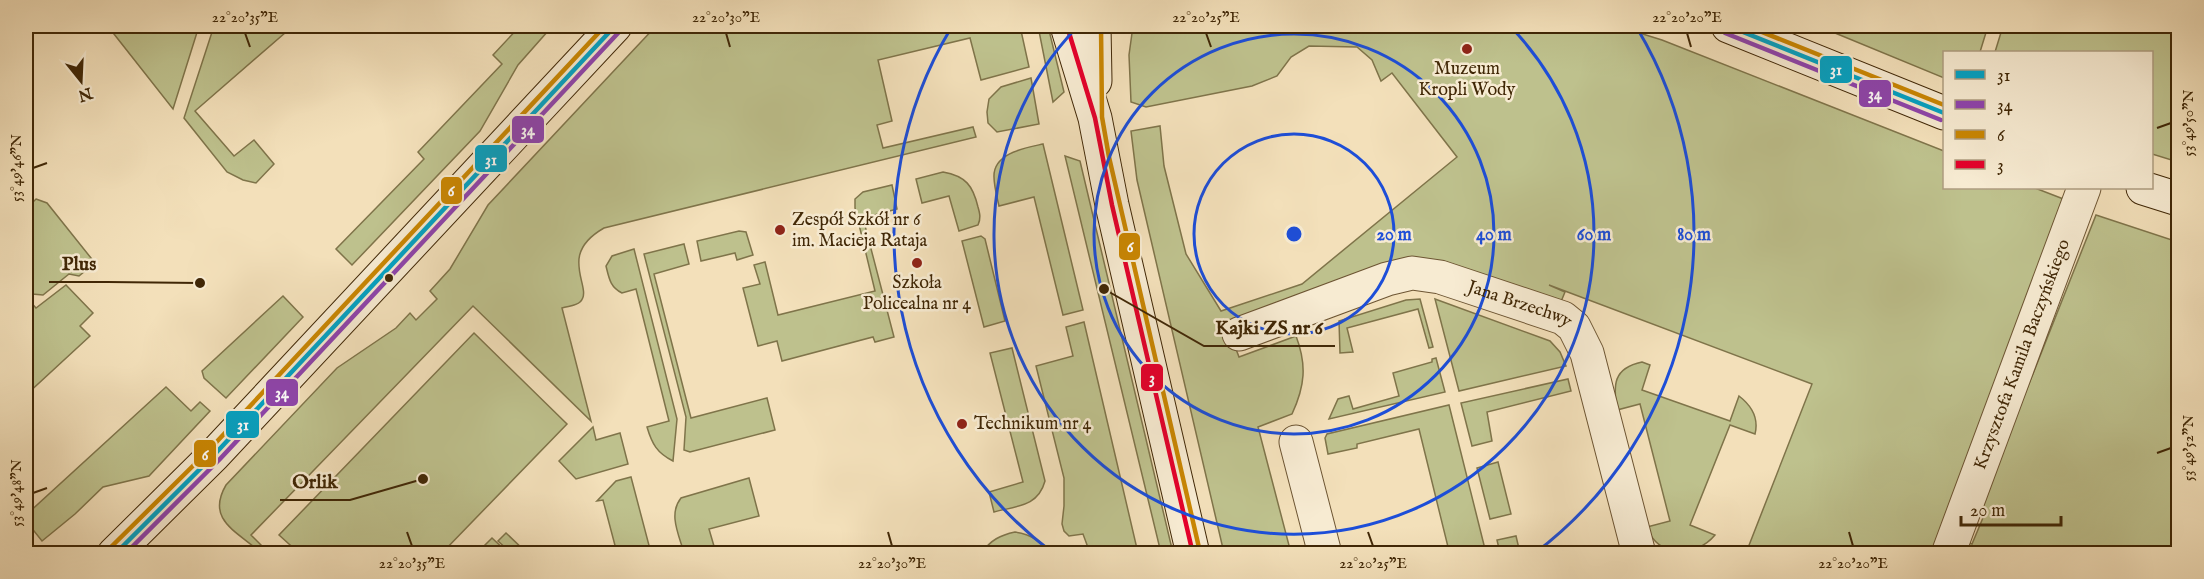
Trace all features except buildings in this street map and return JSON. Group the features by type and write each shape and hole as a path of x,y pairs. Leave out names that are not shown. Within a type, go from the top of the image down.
{"street":[{"path":"114,554 214,455 615,26"},
{"path":"1067,26 1095,118 1114,215 1193,554"},
{"path":"1094,26 1095,118"},
{"path":"1728,26 1943,113"},
{"name":"Krzysztofa Kamila Baczyńskiego","path":"1948,554 2084,189"},
{"path":"2147,189 2178,199"},
{"name":"Jana Brzechwy","path":"1239,334 1387,279 1412,273 1440,277 1563,318 1574,327 1587,353 1639,554"},
{"path":"1296,442 1325,554"}],"green space":[{"path":"123,26 199,26 173,109 114,34"},
{"path":"214,26 293,26 195,111 234,156 254,140 274,164 256,183 243,180 227,172 184,118"},
{"path":"520,26 542,26 548,31 518,65 480,131 352,265 336,249 424,159 418,152 502,64 493,55"},
{"path":"656,26 1020,26 1029,67 981,80 970,38 878,60 892,121 877,125 883,148 973,127 976,137 604,228 590,239 582,249 579,260 583,296 580,302 562,308 591,421 473,306 251,535 269,553 261,553 227,525 222,517 221,497 226,485 337,368 396,328 410,313 416,320 437,299 430,291 450,269 488,205"},
{"path":"1038,26 1048,26 1064,92 1053,102"},
{"path":"1133,26 1617,26 1662,40 1943,151 1943,189 2038,189 2066,200 1931,553 1746,553 1812,384 1549,285 1565,292 1560,304 1443,262 1227,325 1239,357 1296,336 1302,356 1303,375 1300,394 1292,414 1258,427 1291,553 1224,553 1137,180 1131,131 1160,126 1164,166 1186,254 1221,311 1302,284 1457,157 1392,73 1381,81 1372,60 1357,47 1309,46 1291,57 1277,76 1252,86 1146,107 1131,102 1129,55"},
{"path":"1818,26 1988,26 1980,51 1943,51 1943,78"},
{"path":"2003,26 2178,26 2178,162 2153,154 2153,51 1995,51"},
{"path":"1031,78 1039,124 997,132 988,123 989,99 1001,87"},
{"path":"1043,144 1083,310 1063,315 1034,197 999,206 994,184 995,169 1004,157 1019,150"},
{"path":"1065,156 1080,161 1173,553 1161,553"},
{"path":"943,172 963,179 971,188 979,212 978,225 959,231 949,196 922,203 916,179"},
{"path":"892,185 897,209 863,218 894,337 875,342 873,337 782,361 777,341 758,346 743,288 760,284 754,265 765,262 778,315 875,291 855,208 855,199 863,192"},
{"path":"36,199 47,203 95,263 79,276 69,274 43,295 32,294 26,286 26,209"},
{"path":"2096,215 2178,242 2178,553 1963,554 1967,542 1972,544 1985,513 1980,507"},
{"path":"739,231 746,232 753,255 737,260 735,253 701,261 697,241"},
{"path":"981,236 985,239 1005,321 984,327 962,241"},
{"path":"684,244 689,264 654,274 691,418 767,398 775,430 690,452 684,450 686,417 644,254"},
{"path":"634,249 677,419 673,461 656,447 647,427 669,421 636,289 622,293 618,291 611,282 606,266 612,256"},
{"path":"66,285 93,313 80,326 90,336 26,395 26,297 36,308"},
{"path":"283,296 303,317 226,398 204,378 202,371"},
{"path":"1420,299 1433,347 1429,348 1418,309 1347,328 1353,352 1340,353 1339,321 1406,300"},
{"path":"1435,299 1550,341 1560,352 1566,366 1459,391"},
{"path":"1084,322 1138,553 1090,553 1083,534 1069,536 1062,524 1064,478 1036,366 1073,356 1066,327"},
{"path":"474,333 567,424 442,553 299,553 279,535"},
{"path":"1012,348 1045,481 1042,490 1032,501 994,512 989,492 1023,482 990,353"},
{"path":"1436,358 1445,392 1329,419 1338,399 1349,396 1353,409 1399,396 1393,373 1432,362 1432,359"},
{"path":"1642,362 1650,365 1642,390 1730,421 1739,396 1751,408 1755,418 1755,434 1730,425 1690,525 1715,535 1707,543 1688,551 1668,549 1659,545 1652,537 1647,527 1670,521 1640,404 1617,410 1615,393 1620,373"},
{"path":"1568,379 1571,391 1487,412 1492,441 1472,446 1461,403"},
{"path":"166,387 191,411 200,402 210,411 149,476 103,487 42,541 26,521 26,515"},
{"path":"1449,405 1486,553 1456,553 1454,546 1448,547 1419,429 1357,444 1357,448 1328,454 1325,438 1327,434"},
{"path":"593,427 596,440 620,433 628,464 576,479 559,461"},
{"path":"1498,462 1511,514 1490,519 1477,468"},
{"path":"631,477 651,553 617,553 603,500 597,501 616,481"},
{"path":"749,478 759,516 709,529 716,553 684,553 675,518 677,504 681,498"},
{"path":"1015,532 1035,538 1050,553 982,553 996,539"},
{"path":"506,533 527,553 511,553 498,541"},
{"path":"1516,536 1520,553 1500,553 1497,540"},
{"path":"492,538 508,553 477,553"}],"transit line":[{"name":"6","path":"109,549 209,450 605,26"},
{"name":"31","path":"115,554 214,455 615,26"},
{"name":"3","path":"1067,26 1095,118 1112,205 1193,554"},
{"name":"6","path":"1101,26 1102,117 1109,157 1200,552"},
{"name":"31","path":"1728,26 1943,113"},
{"name":"6","path":"1747,26 1943,105"},
{"name":"34","path":"125,554 219,460 620,31"},
{"name":"34","path":"1725,33 1941,120"}],"place":[{"name":"Muzeum Kropli Wody","path":"1467,49"},
{"name":"Zespół Szkół nr 6 im. Macieja Rataja","path":"780,230"},
{"name":"Szkoła Policealna nr 4","path":"917,263"},
{"name":"Plus","path":"200,283"},
{"name":"Kajki ZS nr 6","path":"1104,289"},
{"name":"Technikum nr 4","path":"962,424"},
{"name":"Orlik","path":"423,479"}]}
